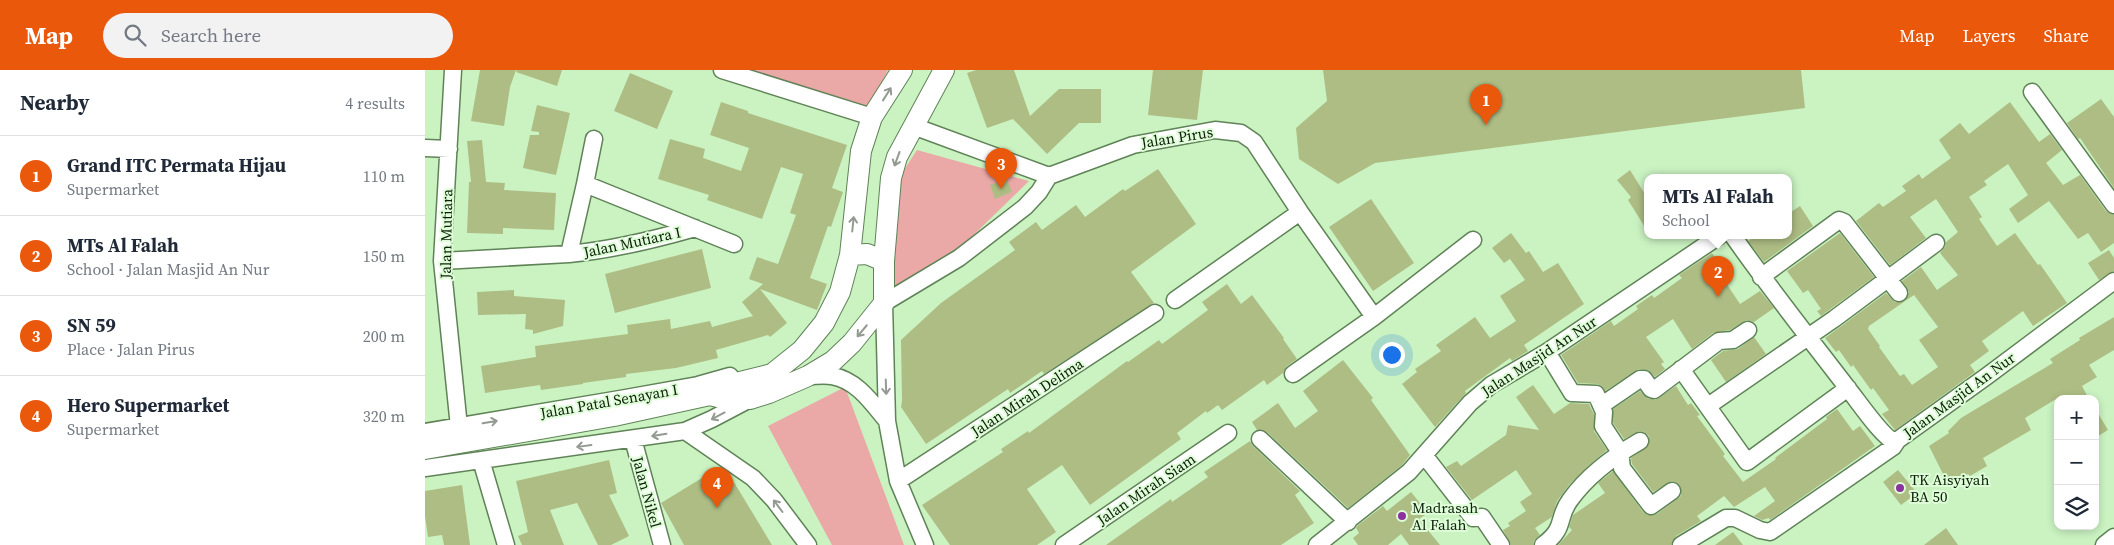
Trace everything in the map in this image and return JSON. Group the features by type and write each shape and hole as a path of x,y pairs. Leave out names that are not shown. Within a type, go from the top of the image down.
{"main road":[{"path":"702,397 720,387 772,374 814,337 824,323 840,292 850,255 861,151 872,117 902,70"},
{"path":"702,397 750,398 769,394 808,376 833,360 852,343 883,303 884,261 891,178 897,157 944,70"},
{"path":"850,255 867,254 884,261"},
{"name":"Jalan Patal Senayan I","path":"425,450 613,416 702,397"}],"street":[{"name":"Jalan Mutiara","path":"453,70 442,261 459,427"},
{"path":"722,70 872,117"},
{"path":"2032,92 2114,205"},
{"path":"913,126 1049,176 1039,192 1025,207 959,258 883,303 887,421 898,481 925,545"},
{"name":"Jalan Pirus","path":"1049,176 1133,145 1215,130 1241,133 1254,142 1300,212 1374,317"},
{"name":"Jalan Mutiara I","path":"569,254 594,138"},
{"path":"425,148 449,149"},
{"name":"Jalan Mutiara I","path":"585,184 734,244"},
{"path":"1175,300 1300,212"},
{"path":"1761,277 1839,220 1844,222 1899,293"},
{"name":"Jalan Mutiara I","path":"442,261 604,251 658,239 695,228"},
{"name":"Jalan Masjid An Nur","path":"1324,540 1409,472 1470,403 1491,385 1547,352 1715,239"},
{"name":"Jalan Masjid An Nur","path":"1735,239 1761,277 1848,388 1890,440 1897,441 2114,281"},
{"path":"1293,374 1374,317 1473,240"},
{"path":"1708,406 1808,338 1936,243"},
{"name":"Jalan Mirah Delima","path":"898,481 1155,313"},
{"path":"1602,405 1640,379 1644,379 1652,390 1719,341 1733,340 1748,330"},
{"path":"1547,352 1572,393 1595,393 1604,413 1603,426 1620,452 1622,468 1651,506 1672,491"},
{"name":"Jalan Patal Senayan I","path":"425,432 698,385 791,359"},
{"path":"1681,369 1708,406 1742,465 1848,388"},
{"path":"808,376 833,376 847,382 864,393 887,421"},
{"path":"425,468 685,431 712,419 750,398"},
{"path":"685,431 753,478 774,500 808,545"},
{"name":"Jalan Mirah Siam","path":"1064,545 1229,433"},
{"name":"Jalan Nikel","path":"633,439 662,545"},
{"path":"1260,439 1348,522"},
{"path":"1543,545 1559,530 1570,500 1588,479 1620,452 1640,441"},
{"path":"1681,545 1726,518 1735,518 1750,526 1770,532 1893,447 1897,441"},
{"path":"1424,455 1473,518 1482,517 1501,545"},
{"path":"481,460 506,545"},
{"path":"2104,545 2114,537"}],"shaded area":[{"path":"748,70 888,70 868,109"},
{"path":"917,150 1029,181 951,257 885,291 896,182"},
{"path":"845,387 904,545 832,545 768,426"}],"building":[{"path":"480,70 516,70 510,87 504,126 471,121"},
{"path":"517,70 562,70 557,86 516,72"},
{"path":"976,70 1014,70 1030,116 1059,89 1101,89 1101,123 1079,123 1047,154 1013,119 987,128 967,73"},
{"path":"1153,70 1203,70 1197,120 1148,115"},
{"path":"1323,70 1801,70 1805,108 1375,163 1338,184 1299,159 1296,128 1327,101"},
{"path":"630,73 673,91 657,129 614,111"},
{"path":"2101,99 2114,117 2114,188 2080,138 2078,139 2067,123"},
{"path":"721,102 748,111 748,113 847,145 832,188 843,192 831,227 828,226 810,278 827,284 817,310 760,289 787,323 770,337 768,335 716,350 718,358 676,368 626,374 626,377 583,384 541,390 540,385 485,393 481,366 536,357 535,346 628,334 627,325 670,319 671,329 710,321 712,327 753,316 742,302 763,284 749,279 757,257 778,264 796,215 790,213 803,174 781,167 762,219 707,200 709,195 658,179 670,139 705,149 703,158 741,171 749,148 710,135"},
{"path":"2010,102 2039,142 2050,134 2062,150 2046,163 2063,185 2080,175 2106,211 2114,215 2114,243 2101,252 2088,233 2078,239 2049,201 2018,223 2009,209 2028,195 2008,164 1984,181 1987,185 1969,197 1982,217 1979,219 1997,246 2015,233 2038,265 2040,264 2067,303 2033,326 2023,311 1982,341 1989,351 1970,365 1975,372 1895,430 1882,414 1889,410 1873,388 1871,390 1853,365 1851,367 1839,350 1836,352 1825,338 1886,293 1895,302 1905,301 1909,292 1902,281 1921,267 1937,290 1958,275 1940,253 1945,247 1946,242 1958,232 1936,199 1910,217 1926,238 1890,265 1856,221 1879,203 1883,207 1906,191 1902,186 1919,174 1922,179 1951,158 1939,140 1960,123 1969,134","holes":["1914,295 1938,327 1919,340 1938,367 1912,385 1904,374 1900,376 1868,329 1869,326"]},
{"path":"537,105 570,113 556,175 523,168 530,135 539,135 539,132 531,131"},
{"path":"482,140 486,182 505,183 504,190 556,193 554,230 503,228 503,234 467,233 469,182 471,182 467,141"},
{"path":"1158,169 1196,224 1131,272 1154,303 1044,374 1042,371 1010,393 1008,389 926,444 901,407 901,340 941,303 1015,250 1009,242 1036,222 1042,230 1076,205 1085,217 1123,189 1125,191"},
{"path":"1630,170 1644,193 1644,226 1628,200 1631,197 1617,180"},
{"path":"1007,179 1012,192 995,199 990,185"},
{"path":"1371,199 1414,263 1373,291 1329,227"},
{"path":"1800,206 1813,226 1764,262 1748,241 1751,239 1792,239 1792,211"},
{"path":"1511,233 1526,253 1529,251 1543,272 1558,263 1584,304 1524,345 1528,351 1512,361 1510,358 1465,391 1466,393 1435,427 1402,384 1417,372 1415,369 1441,351 1436,345 1475,317 1490,338 1516,321 1500,296 1525,280 1510,259 1504,263 1492,248"},
{"path":"1840,233 1874,277 1821,316 1817,311 1821,309 1808,290 1803,293 1787,271"},
{"path":"702,249 711,288 615,313 605,274"},
{"path":"2109,250 2114,258 2114,271 2099,280 2088,263"},
{"path":"1712,253 1729,277 1724,280 1740,304 1760,291 1774,308 1754,322 1747,320 1730,330 1713,333 1692,349 1673,319 1646,337 1664,362 1661,364 1665,369 1655,377 1648,370 1639,369 1605,391 1602,386 1597,384 1578,383 1561,355 1611,321 1614,326 1638,309 1636,306 1652,295 1654,298 1682,278 1679,275"},
{"path":"1227,284 1241,304 1252,295 1284,338 1297,359 1287,366 1283,373 1267,385 1264,380 1222,410 1218,405 1207,413 1206,411 1177,433 1181,439 1090,505 1062,465 1027,489 1056,532 1037,545 950,545 922,505 1003,452 1001,449 1028,431 1029,433 1127,361 1159,340 1162,344 1208,310 1202,302"},
{"path":"514,290 514,296 565,300 563,326 533,334 533,330 525,329 526,314 478,315 477,292"},
{"path":"2114,317 2114,350 2089,365 2097,377 2082,386 2087,395 2054,395 2054,400 2025,418 2031,430 1983,458 1987,466 1970,476 1968,474 1948,484 1929,446 1949,433 1948,431 1961,418 2053,363 2050,359 2080,340 2079,338"},
{"path":"1754,337 1766,354 1726,382 1711,360 1723,351 1738,349"},
{"path":"1343,360 1373,398 1371,400 1410,455 1402,465 1348,508 1267,432 1257,430 1252,422 1278,403 1295,428 1318,411 1303,391"},
{"path":"1533,385 1554,414 1570,403 1589,404 1594,414 1594,431 1607,450 1569,485 1557,501 1552,517 1535,528 1540,535 1533,545 1511,545 1503,530 1510,526 1508,523 1526,511 1520,502 1532,494 1516,470 1472,500 1446,467 1457,461 1461,466 1506,435 1508,425 1539,430 1516,397"},
{"path":"1676,386 1688,405 1691,403 1700,415 1697,416 1725,454 1723,456 1743,482 1776,459 1837,409 1853,431 1860,426 1875,446 1770,520 1769,518 1762,520 1754,516 1775,501 1765,487 1734,507 1724,496 1697,516 1701,521 1676,536 1671,545 1558,545 1572,530 1569,527 1573,515 1605,493 1598,483 1613,471 1643,512 1648,515 1657,514 1681,496 1680,486 1672,481 1653,492 1632,464 1631,458 1648,446 1649,436 1639,431 1624,439 1613,423 1613,409 1640,391 1647,398 1655,400"},
{"path":"2099,415 2108,430 2099,436"},
{"path":"1250,441 1300,491 1295,495 1314,523 1281,545 1106,545 1171,499 1172,502 1208,477 1204,472"},
{"path":"609,460 617,493 609,495 629,536 611,545 598,545 577,503 550,510 564,545 522,545 518,536 528,532 516,481"},
{"path":"720,467 729,474 772,545 684,545 661,503"},
{"name":"TK Aisyiyah BA 50","path":"1898,470 1917,493 1901,505 1883,482"},
{"path":"462,485 470,545 444,545 442,535 428,537 425,516 425,491"},
{"name":"Madrasah Al Falah","path":"1411,492 1428,513 1419,519 1440,545 1409,545 1401,534 1388,545 1358,545 1353,538 1359,533 1356,528 1357,526 1383,506 1387,511"},
{"path":"1946,528 1958,545 1924,545"},
{"path":"1733,532 1743,545 1715,545"}],"place":[{"name":"Grand ITC Permata Hijau","path":"1486,125"},
{"name":"SN 59","path":"1001,189"},
{"name":"MTs Al Falah","path":"1718,297"},
{"name":"TK Aisyiyah BA 50","path":"1900,488"},
{"name":"Hero Supermarket","path":"717,508"},
{"name":"Madrasah Al Falah","path":"1402,516"}]}
